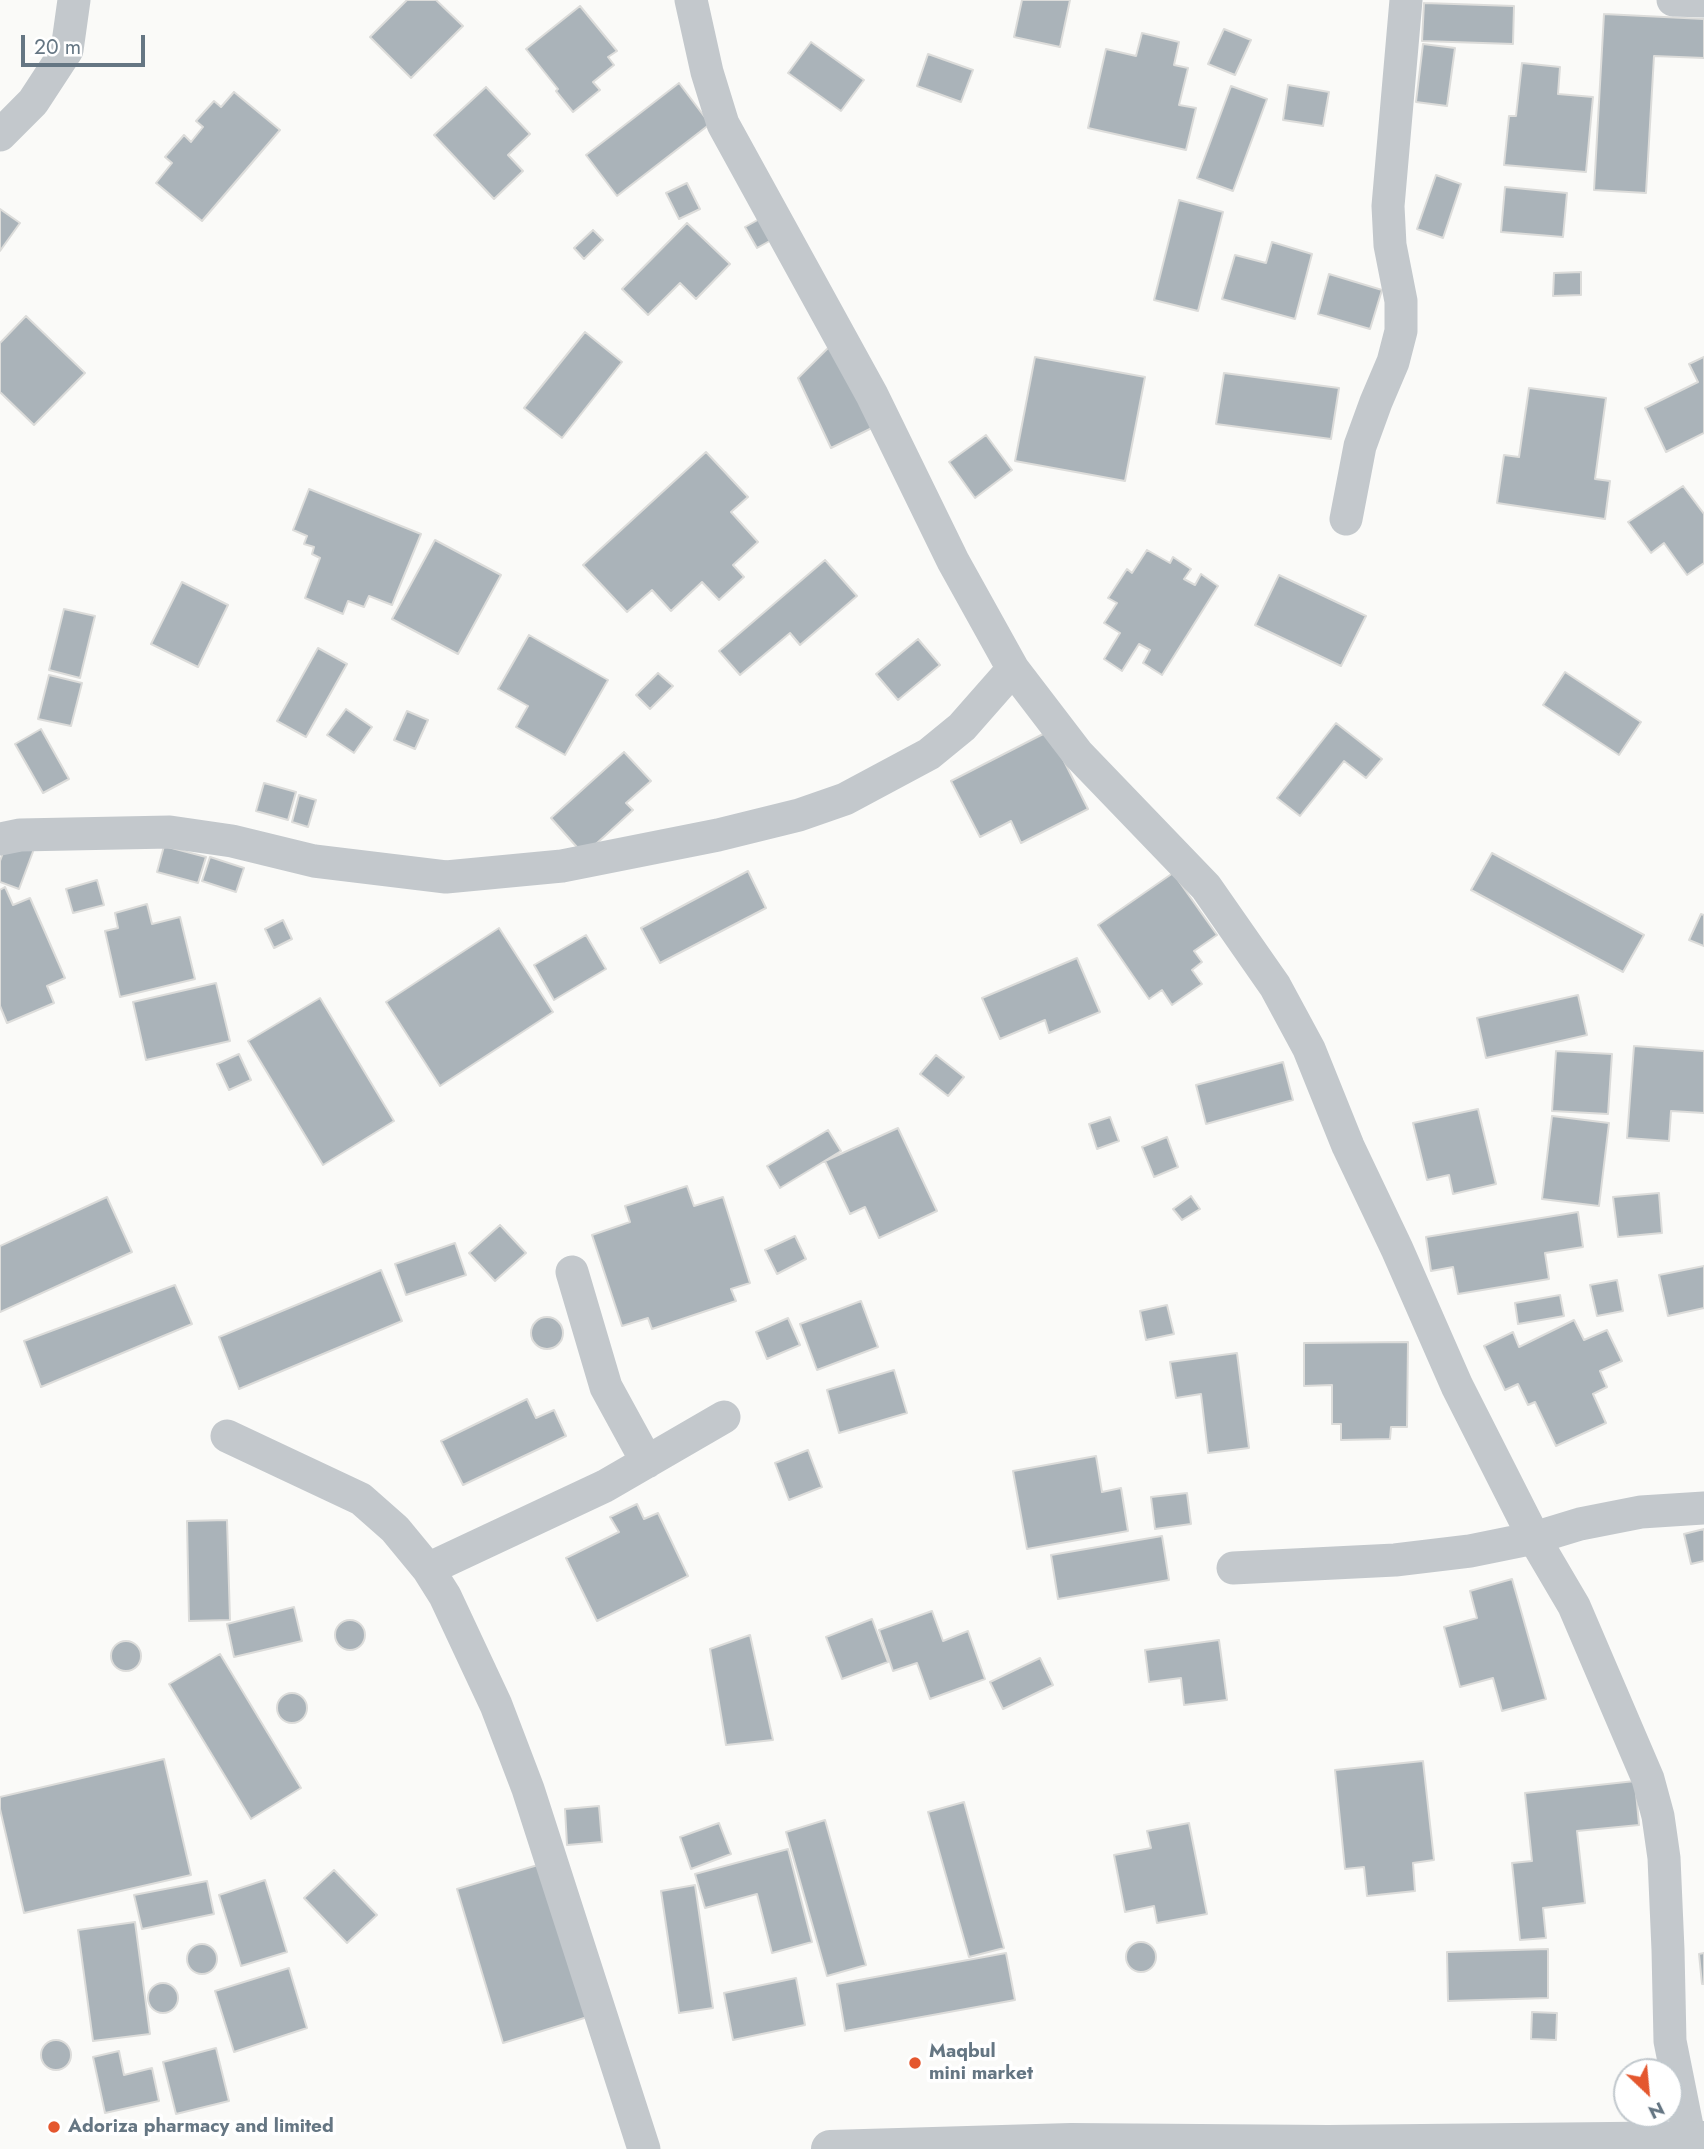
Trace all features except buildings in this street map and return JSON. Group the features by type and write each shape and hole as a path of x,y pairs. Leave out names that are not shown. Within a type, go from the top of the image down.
{"street":[{"path":"0,135 33,102 67,50 74,0"},
{"path":"691,0 707,72 723,124 872,395 953,561 1013,669 1079,754 1206,887 1275,986 1309,1049 1348,1146 1457,1386 1535,1538 1574,1606 1632,1740 1658,1816 1664,1858 1670,2041 1697,2141 833,2149"},
{"path":"1346,519 1360,446 1393,362 1401,331 1401,301 1390,245 1388,206 1406,0"},
{"path":"1673,0 1704,1"},
{"path":"0,839 20,835 170,832 232,841 314,861 446,877 562,866 718,835 799,815 845,799 929,754 962,727 1013,669"},
{"path":"572,1272 606,1387 647,1462"},
{"path":"428,1569 605,1486 724,1417"},
{"path":"227,1436 361,1499 395,1529 428,1569 445,1596 496,1705 528,1789 644,2149"},
{"path":"1233,1568 1395,1560 1469,1551 1641,1512 1704,1508"}],"place":[{"name":"Maqbul mini market","path":"915,2063"},
{"name":"Adoriza pharmacy and limited","path":"54,2127"}]}
